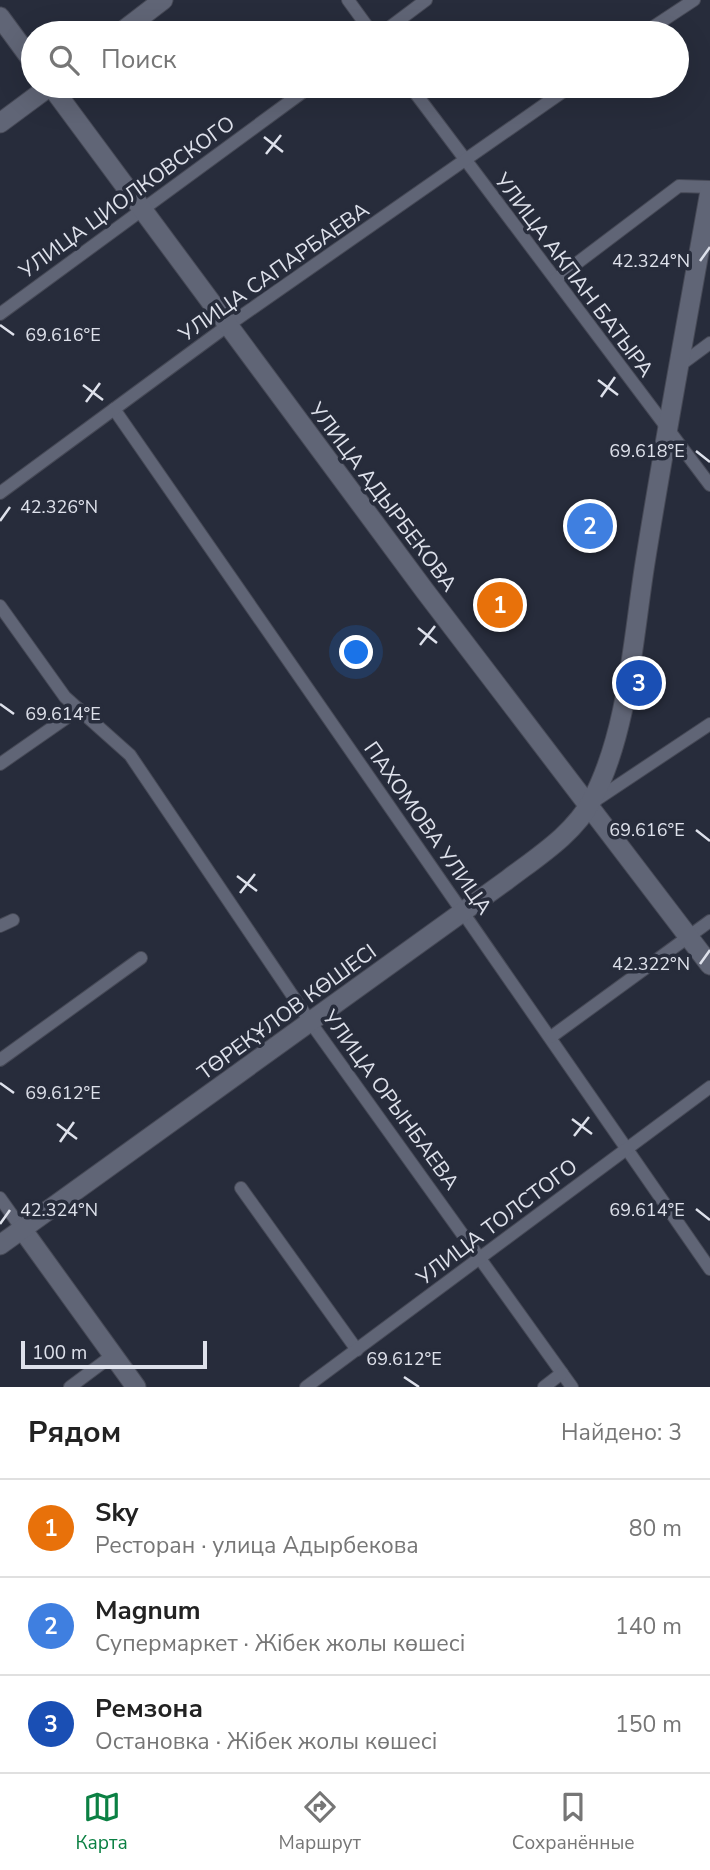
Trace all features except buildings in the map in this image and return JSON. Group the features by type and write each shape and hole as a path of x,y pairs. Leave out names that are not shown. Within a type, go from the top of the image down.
{"main road":[{"path":"136,21 163,0"},
{"path":"0,17 21,46"},
{"path":"0,123 34,98"},
{"name":"УЛИЦА АДЫРБЕКОВА","path":"60,98 425,591 590,804 710,965"},
{"path":"590,804 617,738 667,429 710,189"},
{"name":"ТӨРЕҚҰЛОВ КӨШЕСІ","path":"0,1245 463,912 554,843 590,804"},
{"path":"22,1229 136,1387"}],"street":[{"path":"348,0 363,21"},
{"path":"398,21 426,0"},
{"path":"662,21 694,0"},
{"name":"УЛИЦА ЦИОЛКОВСКОГО","path":"0,314 295,98"},
{"name":"УЛИЦА АКПАН БАТЫРА","path":"419,98 710,485"},
{"name":"УЛИЦА САПАРБАЕВА","path":"0,493 227,326 465,163 554,98"},
{"path":"556,279 679,186 710,189"},
{"path":"679,366 710,343"},
{"name":"ПАХОМОВА УЛИЦА","path":"114,409 710,1269"},
{"name":"УЛИЦА ОРЫНБАЕВА","path":"0,606 65,697 130,755 311,1023 572,1387"},
{"path":"0,764 79,709"},
{"path":"590,804 710,724"},
{"path":"0,926 13,920"},
{"path":"551,1037 710,921"},
{"path":"0,1060 141,958"},
{"name":"УЛИЦА ТОЛСТОГО","path":"306,1387 710,1087"},
{"path":"241,1188 357,1350"},
{"path":"0,1198 22,1229"},
{"path":"70,1387 113,1355"},
{"path":"544,1387 562,1373"}],"place":[{"name":"Magnum","path":"590,526"},
{"name":"Sky","path":"500,605"},
{"name":"Ремзона","path":"639,683"}]}
